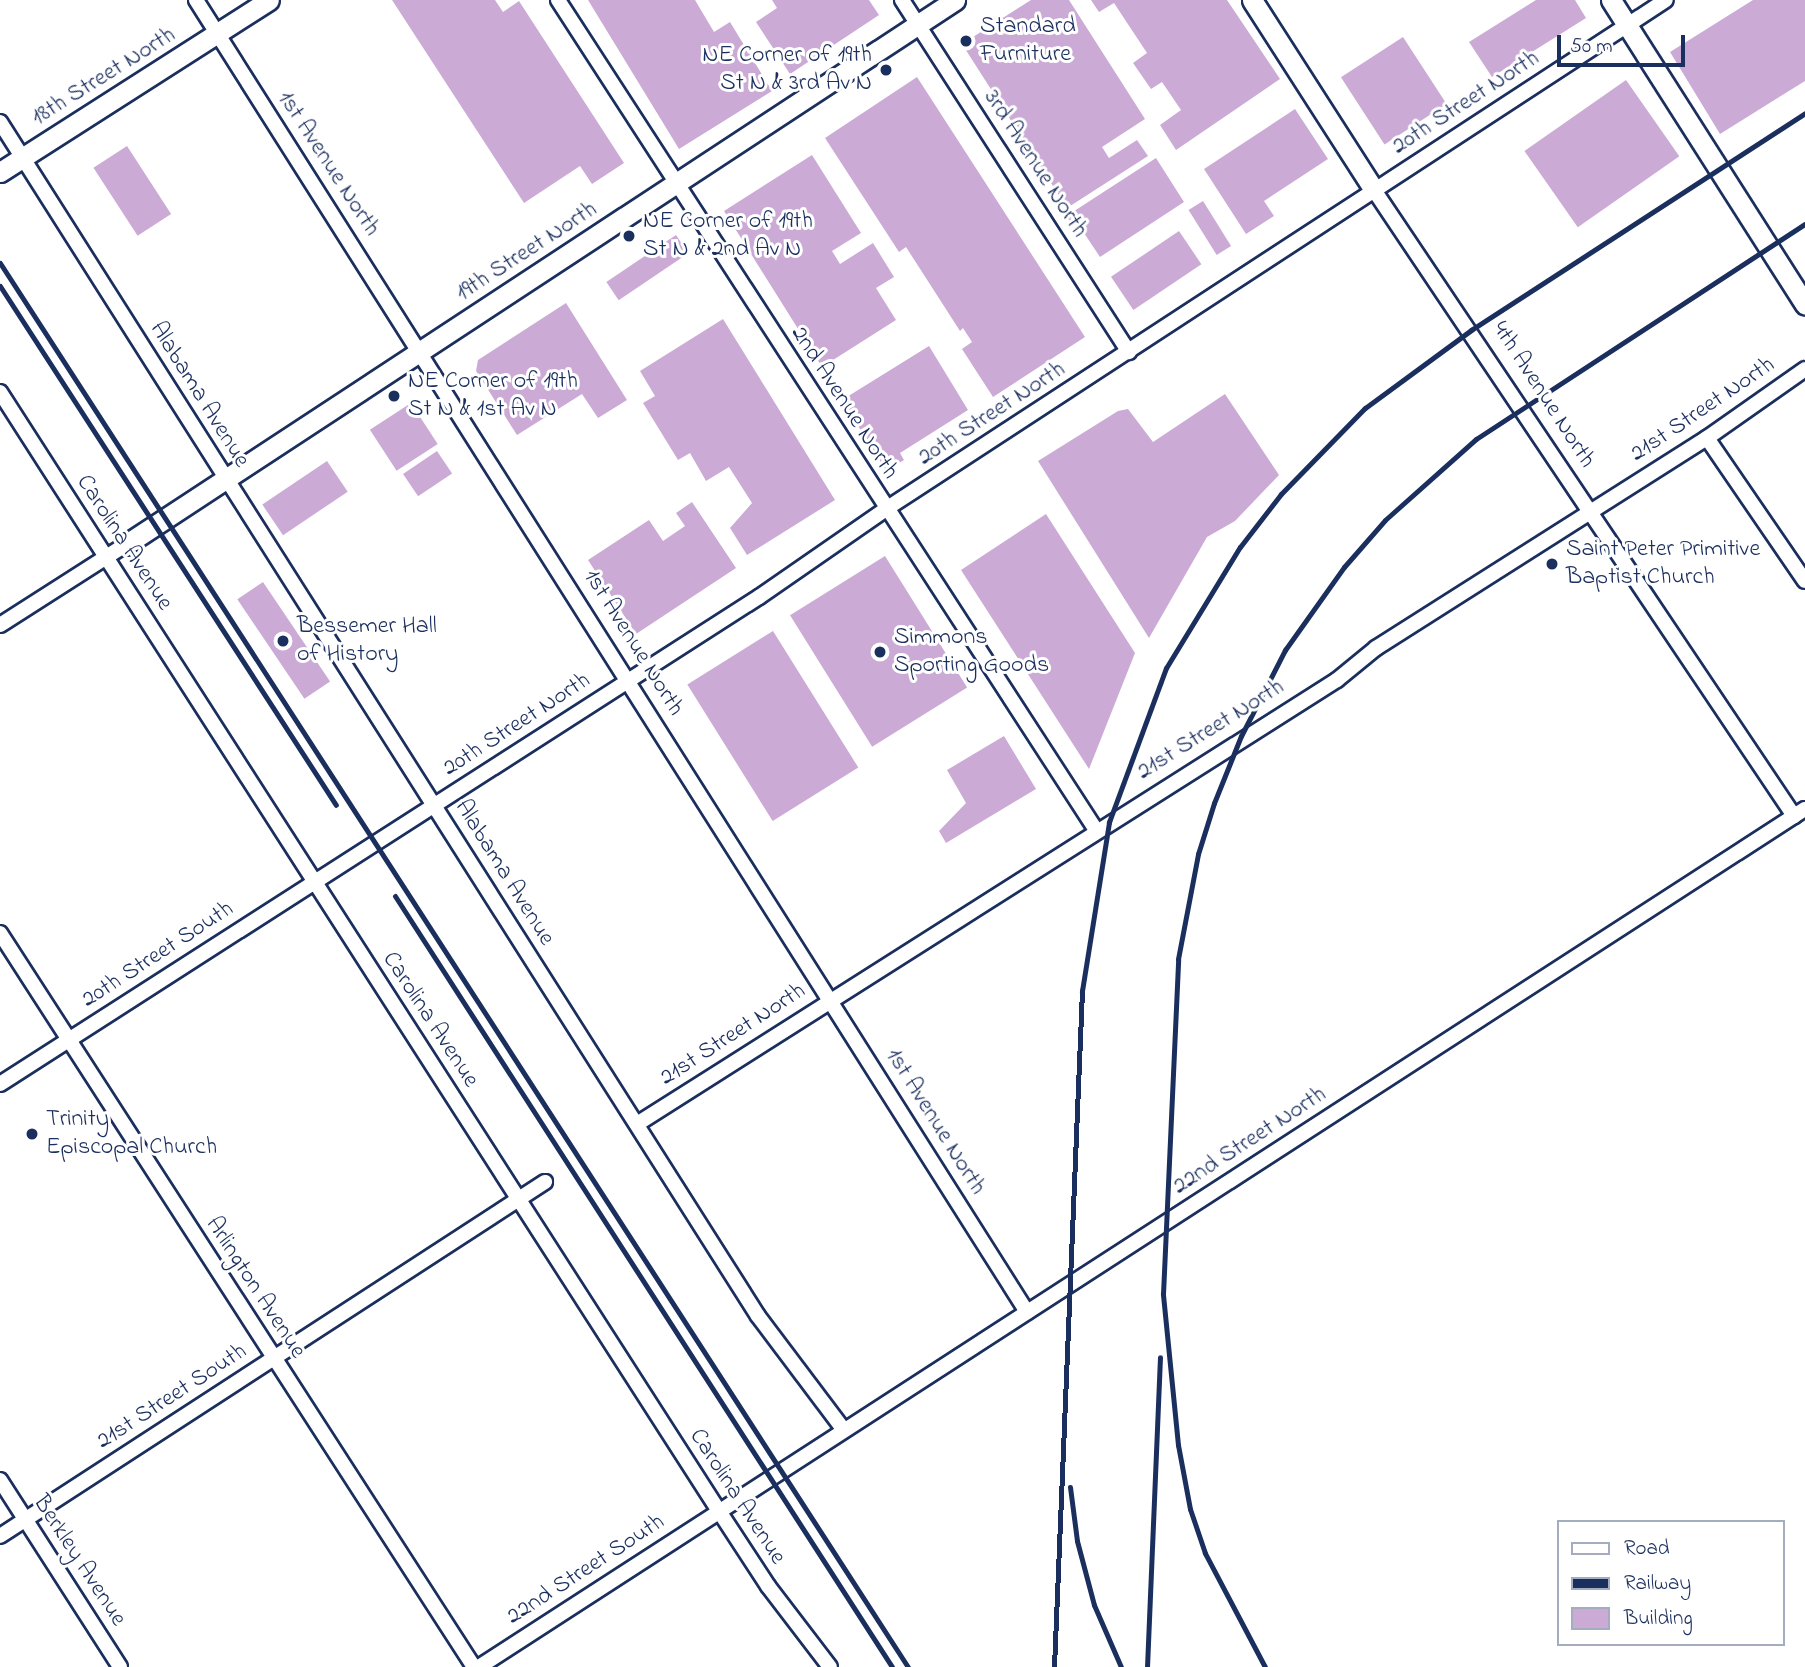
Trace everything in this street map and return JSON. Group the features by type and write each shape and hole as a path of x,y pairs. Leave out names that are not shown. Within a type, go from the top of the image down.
{"street":[{"name":"1st Avenue North","path":"196,0 422,350 1027,1312"},
{"name":"18th Street North","path":"0,172 269,0"},
{"name":"2nd Avenue North","path":"558,0 674,185 1096,830"},
{"name":"3rd Avenue North","path":"902,0 1129,352"},
{"name":"19th Street North","path":"125,545 955,0"},
{"name":"4th Avenue North","path":"1252,0 1374,190 1590,512 1800,813"},
{"path":"1611,0 1805,305"},
{"name":"20th Street North","path":"341,864 629,680 1666,0"},
{"name":"Alabama Avenue","path":"0,122 758,1316 843,1429"},
{"name":"21st Street North","path":"637,1124 1096,830 1337,680 1376,648 1707,438 1805,369"},
{"name":"Carolina Avenue","path":"0,392 719,1511 830,1667"},
{"path":"1707,438 1805,581"},
{"path":"0,625 125,545"},
{"name":"22nd Street North","path":"719,1511 1800,813"},
{"name":"20th Street South","path":"0,1084 341,864"},
{"name":"Arlington Avenue","path":"0,933 476,1667"},
{"name":"21st Street South","path":"0,1536 545,1182"},
{"name":"Berkley Avenue","path":"0,1480 120,1667"},
{"name":"22nd Street South","path":"476,1667 719,1511"}],"building":[{"path":"392,0 495,0 503,12 519,1 624,163 592,184 580,166 524,203"},
{"path":"588,0 695,0 714,32 730,22 772,91 679,149"},
{"path":"772,0 869,0 879,15 790,74 756,22 777,8"},
{"path":"1031,0 1069,0 1145,119 1102,147 1109,158 1137,140 1148,156 1067,208 962,44"},
{"path":"1091,0 1227,0 1280,79 1176,150 1160,125 1181,110 1162,82 1151,89 1133,63 1147,53 1114,3 1099,12"},
{"path":"1536,0 1575,0 1586,18 1492,77 1469,42"},
{"path":"1753,0 1805,0 1805,81 1720,134 1670,52"},
{"path":"1403,37 1447,104 1385,144 1341,77"},
{"path":"917,77 1085,337 993,397 962,349 972,342 963,328 960,331 906,247 899,252 825,138"},
{"path":"1626,80 1679,156 1578,227 1524,151"},
{"path":"1295,109 1328,159 1264,201 1274,216 1246,234 1204,169"},
{"path":"127,146 171,214 138,236 93,168"},
{"path":"812,155 861,233 832,251 840,264 873,243 894,277 876,288 896,320 822,367 724,211"},
{"path":"1156,158 1184,202 1100,257 1082,230 1065,217"},
{"path":"1203,201 1231,246 1217,255 1189,210"},
{"path":"1179,231 1201,264 1133,310 1111,277"},
{"path":"676,235 688,253 619,300 606,282"},
{"path":"566,303 627,400 598,418 582,394 517,435 476,371 478,360"},
{"path":"723,319 835,500 747,555 730,528 752,503 729,467 706,481 690,453 678,460 643,403 655,396 640,371"},
{"path":"929,346 968,410 900,453 904,460 886,471 842,400"},
{"path":"1225,394 1279,475 1235,521 1207,537 1149,638 1038,461 1118,411 1128,409 1153,442"},
{"path":"411,403 438,444 397,471 370,430"},
{"path":"437,451 452,473 418,496 403,474"},
{"path":"327,461 348,492 283,535 262,505"},
{"path":"692,502 736,568 636,634 588,560 649,520 663,541 685,526 676,513"},
{"path":"1046,514 1135,653 1089,769 961,570"},
{"name":"Simmons Sporting Goods","path":"885,556 967,687 872,747 790,615"},
{"name":"Bessemer Hall of History","path":"263,582 330,681 304,699 237,599"},
{"path":"773,631 858,768 773,821 687,685"},
{"path":"1004,736 1036,789 946,843 939,831 966,803 947,770"}],"railway":[{"path":"1054,1667 1082,991 1109,822 1166,668 1240,547 1281,494 1365,408 1471,330 1805,113"},
{"path":"1265,1667 1205,1553 1190,1509 1178,1445 1163,1294 1178,959 1198,854 1214,803 1241,736 1285,650 1344,567 1385,520 1476,439 1805,224"},
{"path":"0,263 908,1667"},
{"path":"0,286 336,805"},
{"path":"395,896 892,1667"},
{"path":"1147,1667 1160,1357"},
{"path":"1070,1487 1077,1541 1094,1605 1121,1667"}],"place":[{"name":"Standard Furniture","path":"966,41"},
{"name":"NE Corner of 19th St N & 3rd Av N","path":"886,70"},
{"name":"NE Corner of 19th St N & 2nd Av N","path":"629,236"},
{"name":"NE Corner of 19th St N & 1st Av N","path":"394,396"},
{"name":"Saint Peter Primitive Baptist Church","path":"1552,564"},
{"name":"Bessemer Hall of History","path":"283,641"},
{"name":"Simmons Sporting Goods","path":"880,652"},
{"name":"Trinity Episcopal Church","path":"32,1134"}]}
